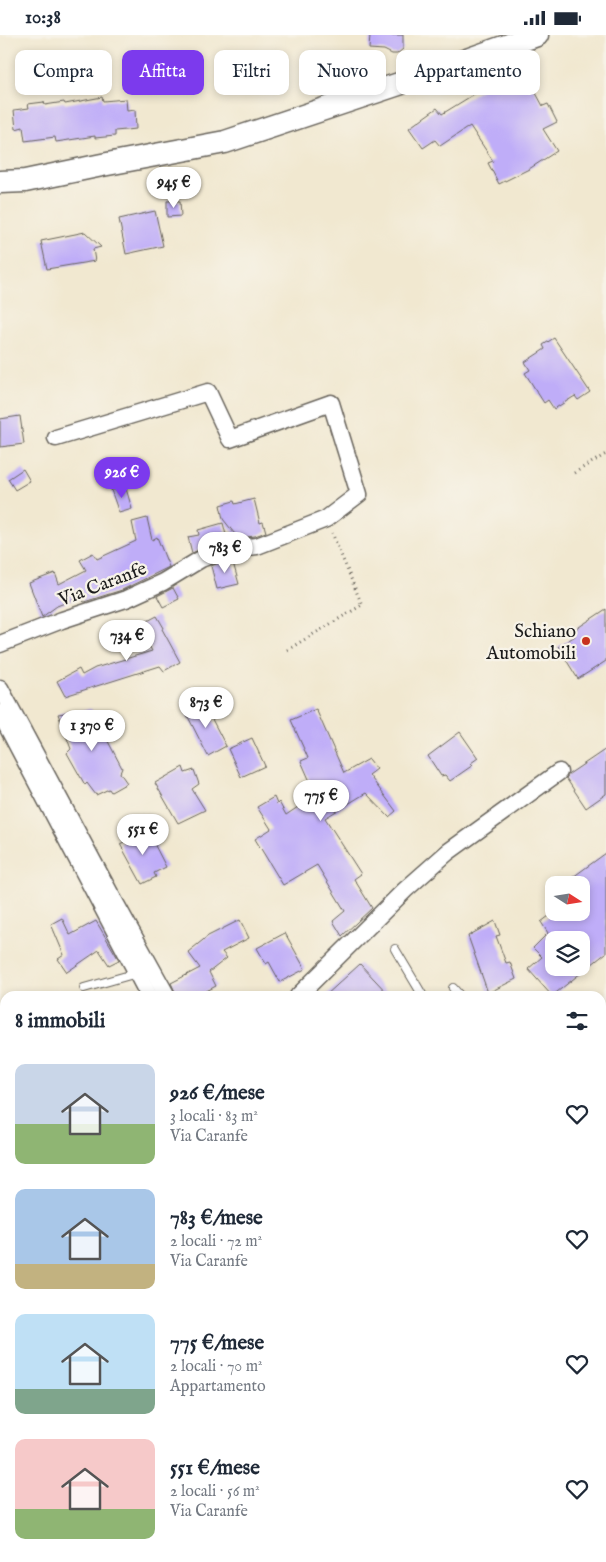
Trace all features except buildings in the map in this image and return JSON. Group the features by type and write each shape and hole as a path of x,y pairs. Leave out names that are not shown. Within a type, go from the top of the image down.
{"street":[{"path":"0,182 25,181 225,142 402,83 537,35"},
{"name":"Via Caranfe","path":"0,644 62,620 126,599 162,582 202,559 226,549 257,546 326,519 359,495 330,403 230,439 208,392 56,438"},
{"path":"0,688 110,895 164,991"},
{"path":"0,713 146,991"},
{"path":"303,991 448,851 559,771"}],"lane":[{"path":"395,949 419,991"},
{"path":"84,988 137,973"}],"path":[{"path":"574,473 606,454"},
{"path":"287,649 362,605 326,519"}],"place":[{"name":"Schiano Automobili","path":"586,641"}]}
